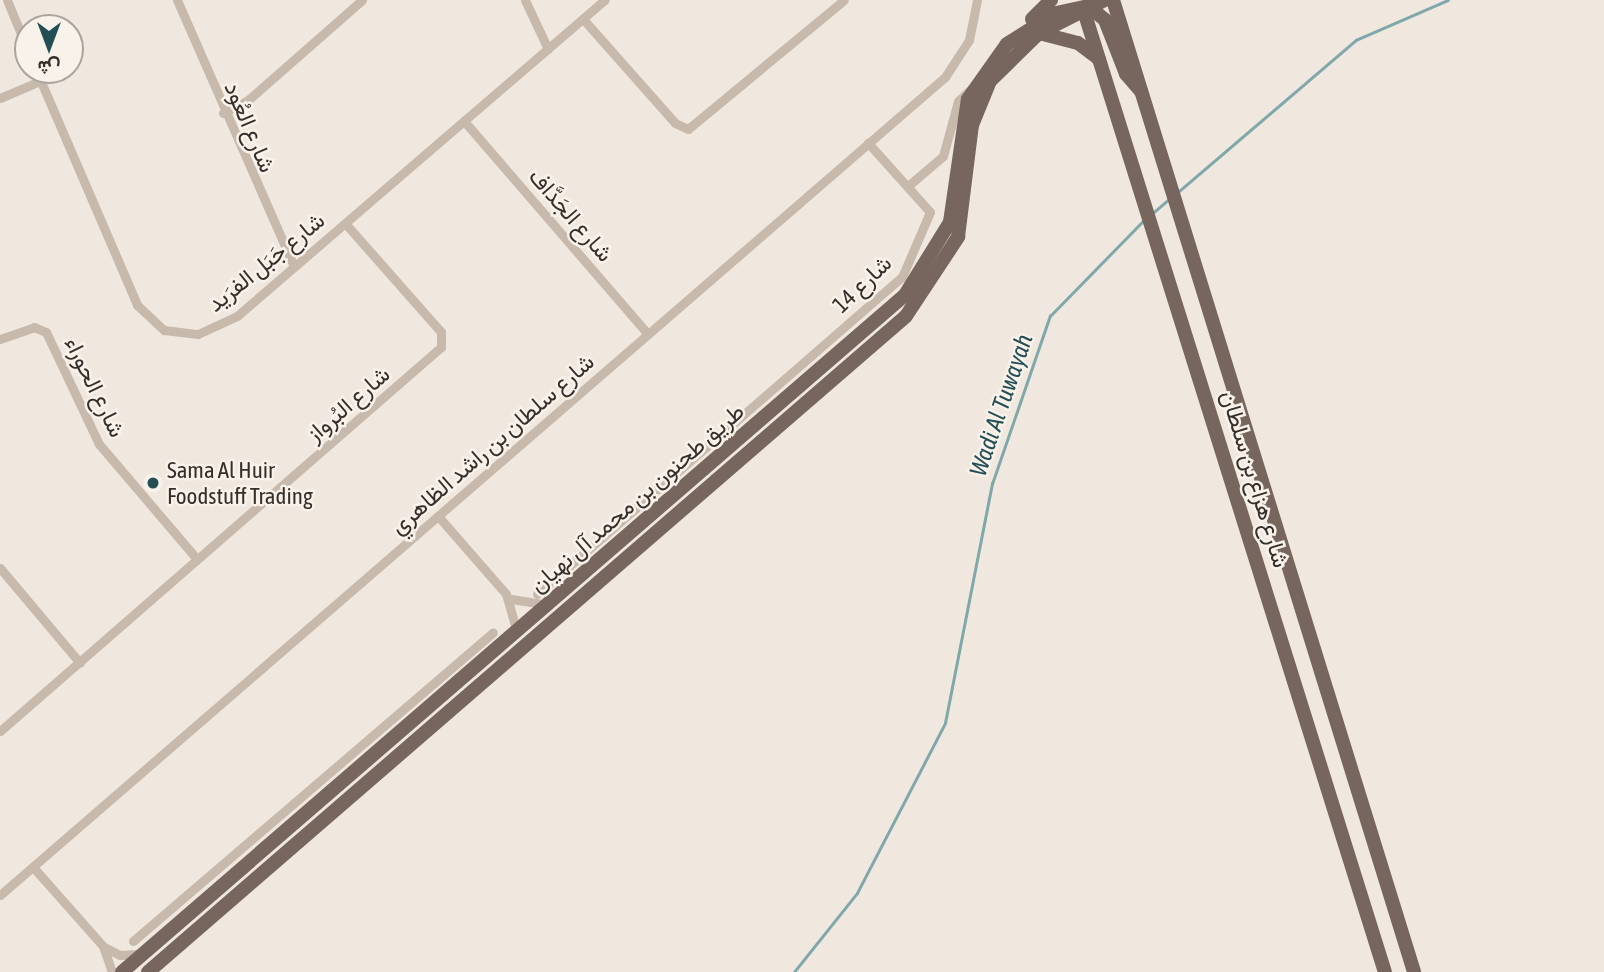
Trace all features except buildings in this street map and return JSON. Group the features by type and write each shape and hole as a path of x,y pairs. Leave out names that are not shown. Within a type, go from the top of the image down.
{"main road":[{"path":"999,51 1051,0"},
{"name":"شارع هزاع بن سلطان","path":"1113,0 1414,972"},
{"path":"1090,6 1126,75 1142,91"},
{"name":"طريق طحنون بن محمد آل نهيان","path":"122,972 774,411 912,288 942,243 955,201 960,122 974,87 999,51 1044,19 1090,6"},
{"name":"طريق طحنون بن محمد آل نهيان","path":"148,972 906,316 940,273 964,214 979,100 1003,64 1039,33 1090,6"},
{"name":"شارع هزاع بن سلطان","path":"1090,6 1100,61 1383,969"},
{"path":"1039,33 1084,46 1100,61"},
{"path":"786,421 845,363 844,350"},
{"path":"303,838 366,774 365,762"}],"street":[{"path":"7,0 14,17"},
{"name":"شارع العُود","path":"177,0 223,113 294,266"},
{"path":"223,113 247,101 362,0"},
{"path":"525,0 548,49"},
{"name":"شارع جَبَل الفرَيد","path":"41,84 127,286 147,320 178,335 214,330 345,223 605,0"},
{"path":"583,19 675,124 688,129 844,0"},
{"name":"شارع سلطان بن راشد الظاهري","path":"0,895 955,65 974,26 976,0"},
{"path":"0,98 33,84"},
{"path":"908,186 943,156 958,101 974,87"},
{"name":"شارع الجَدَّاف","path":"464,121 648,334"},
{"name":"شارع 14","path":"537,594 906,272 931,219 908,186 868,143"},
{"name":"شارع البُرواز","path":"0,732 441,347 441,332 345,223"},
{"name":"شارع الحوراء","path":"0,339 34,327 46,332 99,444 197,559"},
{"path":"760,401 774,411"},
{"path":"745,413 749,431"},
{"path":"438,516 506,594 516,612 516,632"},
{"path":"0,568 80,663"},
{"path":"506,594 526,606 550,603"},
{"path":"133,942 493,632"},
{"path":"300,799 317,806"},
{"path":"300,799 303,817"},
{"path":"33,867 103,946 120,955 144,953"},
{"path":"103,946 112,972"}],"waterway":[{"name":"Wadi Al Tuwayah","path":"1178,192 1356,40 1448,0"},
{"name":"Wadi Al Tuwayah","path":"1154,212 1170,198"},
{"name":"Wadi Al Tuwayah","path":"794,972 857,893 945,723 992,484 1050,316 1143,221"}],"place":[{"name":"Sama Al Huir Foodstuff Trading","path":"153,483"}]}
